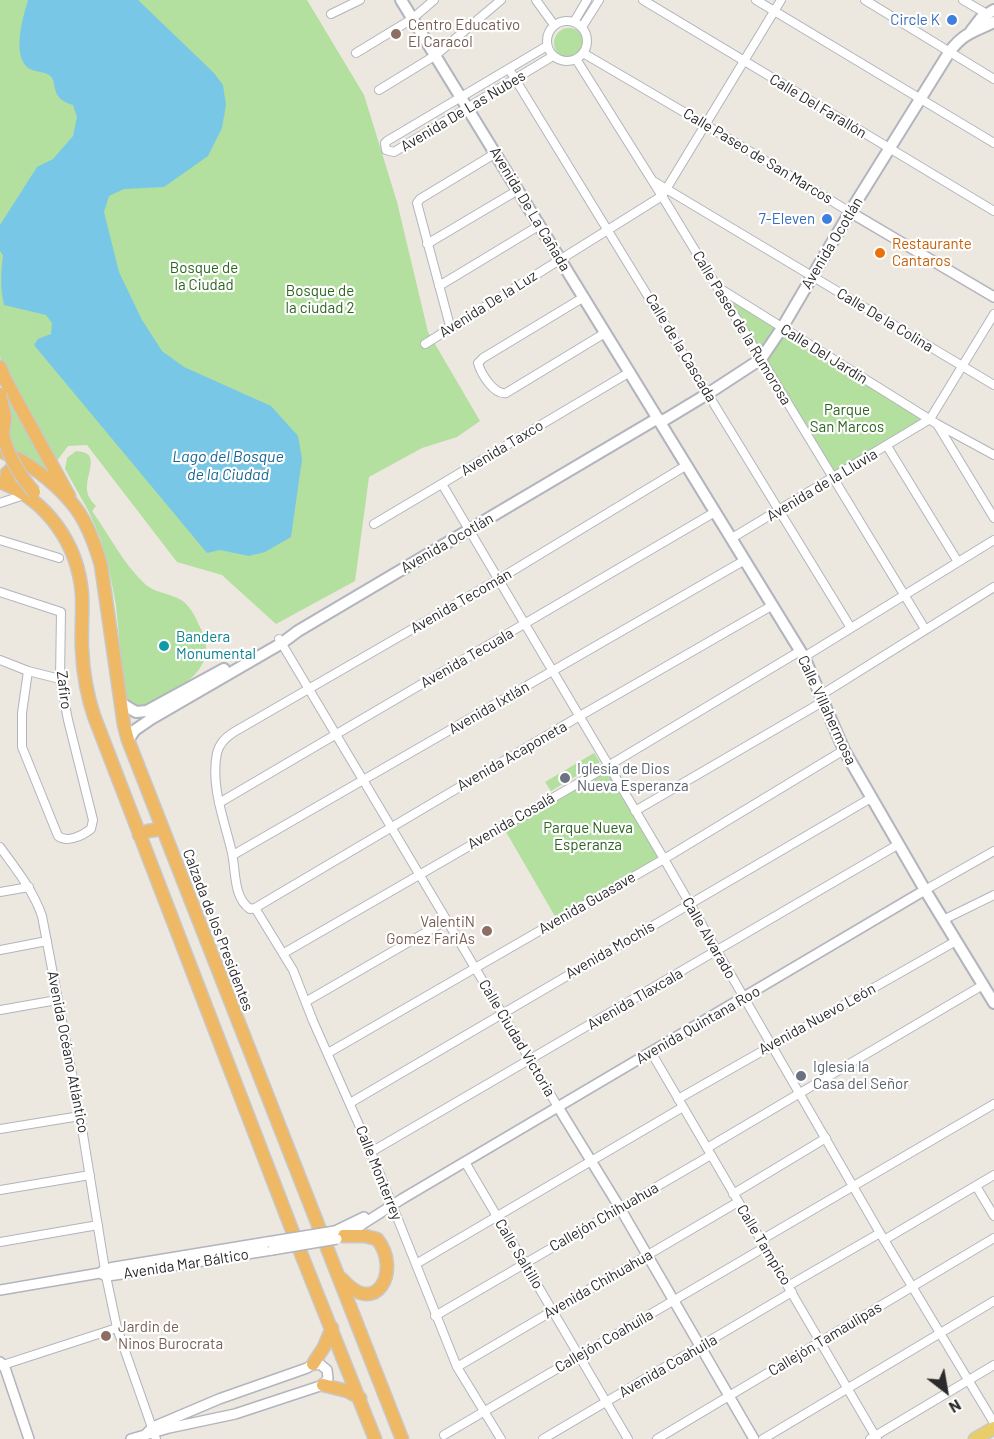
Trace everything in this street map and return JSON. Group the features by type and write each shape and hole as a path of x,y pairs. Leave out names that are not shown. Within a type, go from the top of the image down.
{"highway":[{"path":"0,367 72,503"},
{"path":"0,394 5,424 0,440"},
{"path":"0,424 9,457 29,493"},
{"name":"Calzada de los Presidentes","path":"2,452 25,463 53,484 72,503 94,541 101,565 128,740 402,1439"},
{"path":"25,463 16,465 7,473 5,484 29,493 59,519 71,536 84,574 82,650 88,698 302,1256 375,1439"},
{"path":"134,822 146,822 157,817"},
{"path":"140,835 162,829"},
{"path":"336,1272 348,1286 362,1294 376,1292 387,1276 385,1254 377,1239 338,1235"},
{"path":"313,1364 332,1328"},
{"path":"323,1385 347,1391 360,1398"}],"main road":[{"name":"Avenida De La Cañada","path":"401,0 659,420"},
{"name":"Avenida Ocotlán","path":"121,703 136,712 147,711 280,641 709,393 761,359 950,51 971,31 976,22 992,15"},
{"name":"Calle Villahermosa","path":"659,420 802,654 844,750 943,920 987,986 994,1003"},
{"name":"Avenida Ocotlán","path":"128,740 135,730 151,719 280,641"},
{"path":"975,1439 994,1426"}],"street":[{"path":"331,14 360,0"},
{"path":"356,53 412,19 434,0"},
{"path":"379,90 436,55 501,0"},
{"path":"536,0 554,25"},
{"path":"574,21 587,0"},
{"path":"582,27 599,0"},
{"name":"Calle Del Farallón","path":"643,0 994,211"},
{"path":"756,0 994,143"},
{"name":"Avenida De la Luz","path":"425,344 450,326 609,230 665,193 781,0"},
{"path":"865,0 994,79"},
{"path":"963,0 992,15"},
{"path":"574,21 582,27 587,40 580,56 568,61 560,60 553,56 547,46 547,38 554,25 574,21"},
{"name":"Avenida De Las Nubes","path":"547,46 387,141 386,150 394,152 553,56"},
{"name":"Calle Paseo de San Marcos","path":"580,56 706,125 994,297"},
{"name":"Calle De la Colina","path":"580,56 652,181 665,193 812,276 994,386"},
{"name":"Calle de la Cascada","path":"509,69 709,393 850,628"},
{"path":"450,326 416,206 418,201 496,153"},
{"path":"427,244 518,190"},
{"name":"Calle Paseo de la Rumorosa","path":"665,193 717,287 925,629"},
{"path":"439,286 540,225"},
{"name":"Calle Del Jardín","path":"717,287 933,421 994,455"},
{"path":"584,297 483,358 478,363 480,370 496,391 501,394 506,393 605,333"},
{"name":"Avenida de la Lluvia","path":"732,538 933,421 994,314"},
{"name":"Avenida Taxco","path":"374,524 630,372"},
{"path":"933,421 994,518"},
{"path":"888,446 958,562"},
{"name":"Avenida Tecomán","path":"234,732 499,579 687,465"},
{"name":"Calle Alvarado","path":"442,484 578,717 636,811 994,1426"},
{"path":"0,502 29,493"},
{"name":"Avenida Tecuala","path":"219,803 716,512"},
{"path":"0,540 59,558"},
{"name":"Avenida Cosalá","path":"284,953 850,628 994,540"},
{"name":"Avenida Ixtlán","path":"233,855 745,560"},
{"path":"636,811 822,698 925,629 994,587"},
{"name":"Zafiro","path":"0,592 61,612 60,679 92,816 91,829 70,839 64,840 58,836 22,747 22,713 28,670"},
{"name":"Avenida Acaponeta","path":"254,909 578,717 773,606"},
{"name":"Calle Ciudad Victoria","path":"280,641 620,1208 754,1439"},
{"path":"0,660 60,679"},
{"name":"Calle Monterrey","path":"234,732 222,742 217,752 216,775 219,803 233,855 239,892 245,905 254,909 284,953 307,1001 371,1152 457,1367 501,1439"},
{"name":"Avenida Guasave","path":"328,1053 664,859 844,750"},
{"name":"Avenida Mochis","path":"350,1103 871,798"},
{"name":"Avenida Tlaxcala","path":"371,1152 899,844"},
{"name":"Avenida Océano Atlántico","path":"0,847 36,899 47,941 80,1116 104,1273 117,1328 152,1433"},
{"name":"Avenida Quintana Roo","path":"338,1235 994,851"},
{"path":"0,892 29,887"},
{"path":"943,920 994,895"},
{"path":"307,1001 447,920"},
{"path":"0,950 47,941"},
{"name":"Avenida Nuevo León","path":"678,1099 956,941"},
{"name":"Callejón Chihuahua","path":"435,1316 620,1208 799,1093 987,986"},
{"path":"0,1010 57,1000"},
{"name":"Calle Tampico","path":"651,1052 821,1341 874,1438"},
{"name":"Callejón Coahuila","path":"444,1435 673,1300 854,1187 994,1104"},
{"path":"416,1264 683,1107"},
{"path":"0,1129 80,1116"},
{"path":"734,1194 826,1138"},
{"name":"Calle Saltillo","path":"465,1162 628,1439"},
{"path":"0,1190 90,1175"},
{"path":"884,1240 994,1175"},
{"path":"976,1186 994,1216"},
{"name":"Avenida Chihuahua","path":"457,1367 738,1202"},
{"path":"0,1242 98,1225"},
{"name":"Avenida Coahuila","path":"543,1439 699,1347 880,1233"},
{"name":"Avenida Mar Báltico","path":"0,1290 338,1235"},
{"name":"Callejón Tamaulipas","path":"657,1439 994,1238"},
{"path":"763,1439 994,1301"},
{"path":"29,1439 1,1364 117,1328"},
{"path":"130,1439 193,1422 235,1414 323,1385 328,1378 327,1370 321,1365 313,1364 219,1399 152,1433"},
{"path":"874,1438 994,1365"},
{"path":"190,1412 189,1418 193,1422"}],"green space":[{"name":"Bosque de la Ciudad","path":"0,0 307,0 364,95 397,202 428,332 480,421 457,437 422,448 369,477 355,581 276,624 222,575 177,562 87,445 68,446 56,462 4,370 0,357"},
{"path":"569,28 579,33 584,43 579,53 569,58 559,53 554,43 559,33"},
{"name":"Parque San Marcos","path":"728,298 776,327 762,358 764,362 786,330 924,419 834,477 926,629 775,382"},
{"path":"2,389 50,474 12,450"},
{"path":"76,451 83,452 90,458 87,488 89,497 96,506 92,511 117,550 146,585 178,598 187,605 201,629 206,644 205,658 190,679 141,709 125,702 116,605 109,569 101,540 89,512 65,469 67,458"},
{"path":"594,753 600,762 551,791 545,782"},
{"name":"Parque Nueva Esperanza","path":"606,763 662,858 556,918 502,825"}],"water":[{"name":"Lago del Bosque de la Ciudad","path":"28,0 138,0 214,73 223,85 226,105 222,128 208,156 164,187 124,189 109,196 104,212 119,272 142,320 162,351 184,367 271,406 298,436 302,459 291,537 265,552 249,556 220,550 207,553 34,345 38,339 51,334 52,323 46,315 4,305 1,286 3,255 0,251 0,225 37,167 53,159 73,136 77,117 73,105 65,102 57,94 52,78 29,69 23,61 19,44"}],"place":[{"name":"Circle K","path":"952,20"},
{"name":"Centro Educativo El Caracol","path":"396,34"},
{"name":"7-Eleven","path":"827,219"},
{"name":"Restaurante Cantaros","path":"880,253"},
{"name":"Bandera Monumental","path":"164,646"},
{"name":"Iglesia de Dios Nueva Esperanza","path":"565,778"},
{"name":"ValentiN Gomez FariAs","path":"487,931"},
{"name":"Iglesia la Casa del Señor","path":"801,1076"},
{"name":"Jardin de Ninos Burocrata","path":"106,1336"}],"park label":[{"name":"Bosque de la ciudad 2","path":"320,300"}]}
